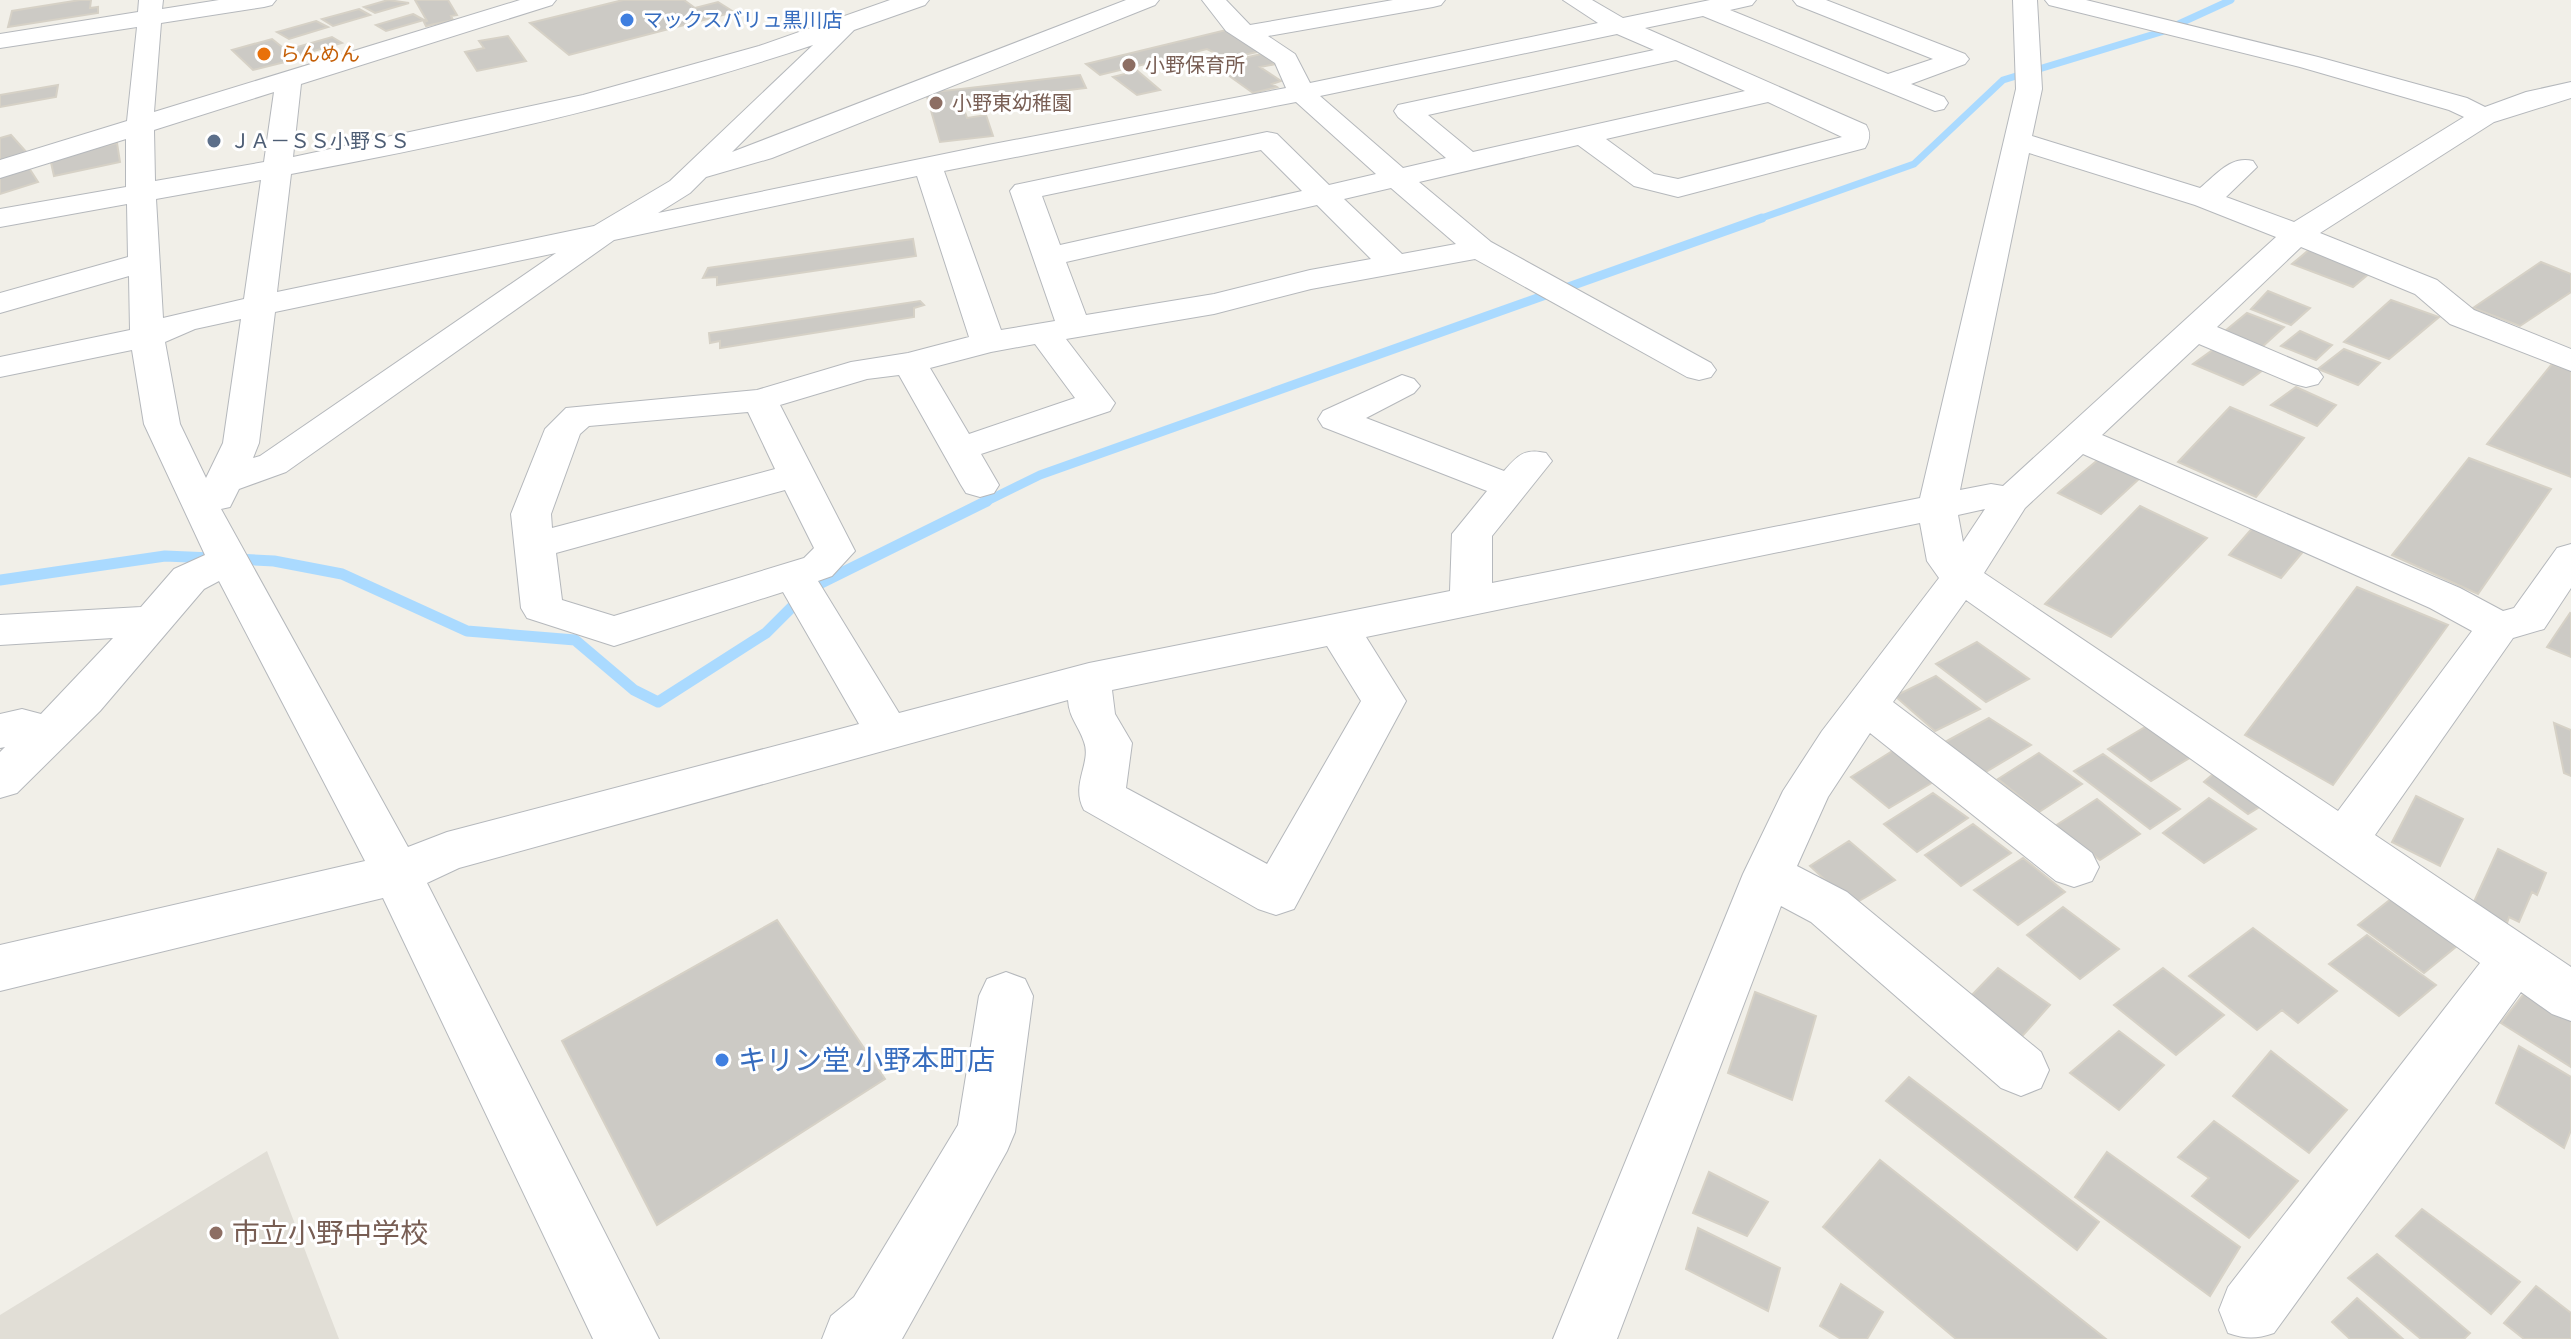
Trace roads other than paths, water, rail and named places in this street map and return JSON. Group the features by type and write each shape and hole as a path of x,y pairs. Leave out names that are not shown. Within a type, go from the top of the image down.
{"street":[{"path":"0,41 150,9 264,0"},
{"path":"0,169 544,0"},
{"path":"0,218 275,169 497,124 592,101 827,31 886,7 917,0"},
{"path":"689,179 1147,0"},
{"path":"1214,0 1235,26 1286,59 1301,92 1480,249 1699,370"},
{"path":"1245,33 1349,6 1433,0"},
{"path":"1575,0 1620,26 1856,131 1855,142 1678,188 1644,180 1585,137"},
{"path":"0,367 147,337 185,321 988,153 1744,0"},
{"path":"1805,0 1956,59 1888,83"},
{"path":"2025,0 2029,89 1937,507 1947,561 1961,577 2571,997"},
{"path":"2057,0 2309,62 2458,104 2484,116"},
{"path":"1705,8 1935,103"},
{"path":"150,9 140,124 141,192 147,337 162,424 205,517 397,874 627,1339"},
{"path":"225,481 273,464 603,234 689,179 852,21"},
{"path":"1469,163 1407,111 1680,52"},
{"path":"205,517 241,443 289,79"},
{"path":"1585,1339 1768,874 1807,791 1961,577 2011,500 2297,234 2484,116 2535,98 2571,90"},
{"path":"1049,257 1772,93"},
{"path":"959,449 1097,403 1059,330 1049,257 1025,191 1267,140 1395,265"},
{"path":"2017,140 2205,199 2297,234 2426,287 2462,317 2571,361"},
{"path":"689,179 988,153"},
{"path":"928,166 988,342"},
{"path":"2205,199 2243,167"},
{"path":"804,593 614,631 542,608 531,514 563,429 579,416 760,400 863,369 910,363 988,342 1214,304 1310,280 1480,249"},
{"path":"0,303 144,262"},
{"path":"2196,330 2306,377"},
{"path":"910,363 980,485"},
{"path":"1402,386 1336,419 1522,474 1472,534 1471,600"},
{"path":"760,400 835,551 818,567 804,593"},
{"path":"2078,438 2445,598 2498,627"},
{"path":"534,546 797,475"},
{"path":"0,968 397,874 447,852 1089,679 1991,496 2011,500"},
{"path":"2345,839 2498,627 2529,619 2571,557"},
{"path":"0,780 84,700 189,579 230,560"},
{"path":"804,593 888,733"},
{"path":"0,630 153,621"},
{"path":"1089,679 1092,716 1109,743 1101,797 1276,894 1384,701 1337,627"},
{"path":"1866,705 2074,867"},
{"path":"0,731 22,726 49,733"},
{"path":"1768,874 1829,907 2021,1070"},
{"path":"2251,1310 2515,958"},
{"path":"854,1339 877,1320 986,1132 1006,996"}],"waterway":[{"path":"1756,220 1914,164 2003,80 2161,32 2231,0"},
{"path":"983,503 1040,475 1762,218"},
{"path":"237,559 274,561 342,574 467,631 575,640 634,690 658,702 766,633 811,588 987,501"},
{"path":"0,580 165,556 212,558"}],"place":[{"name":"マックスバリュ黒川店","path":"627,20"},
{"name":"らんめん","path":"264,54"},
{"name":"小野保育所","path":"1129,65"},
{"name":"小野東幼稚園","path":"936,103"},
{"name":"ＪＡ－ＳＳ小野ＳＳ","path":"214,141"},
{"name":"キリン堂 小野本町店","path":"722,1060"},
{"name":"市立小野中学校","path":"216,1233"}]}
